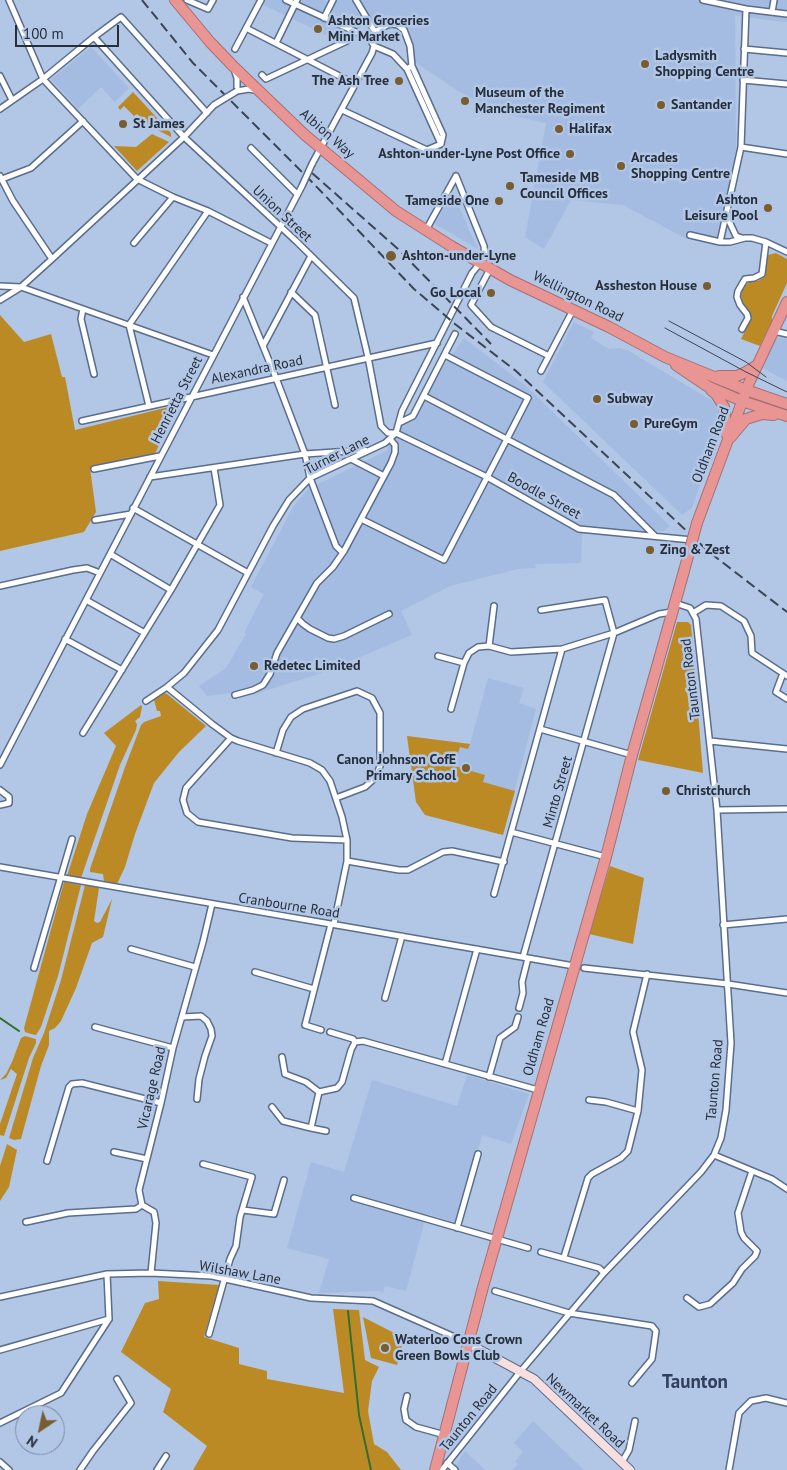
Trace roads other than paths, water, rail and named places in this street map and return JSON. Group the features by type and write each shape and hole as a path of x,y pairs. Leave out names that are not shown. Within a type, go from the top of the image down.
{"highway":[{"name":"Albion Way","path":"175,0 233,66 305,134 396,211 486,266"},
{"name":"Wellington Road","path":"486,266 510,280 665,357 746,390 787,404"},
{"name":"Oldham Road","path":"435,1470 496,1239 538,1090 579,967 632,755 697,523 746,390 787,302"},
{"name":"Wellington Road","path":"665,357 707,386 742,401 787,416"},
{"path":"713,376 737,376 756,366"},
{"path":"707,386 716,394 724,407 727,441"},
{"path":"727,441 746,419 762,414 787,416"}],"street":[{"path":"9,0 43,79 136,179 208,211 271,243"},
{"path":"187,0 208,9 213,0"},
{"path":"235,49 262,0"},
{"path":"286,0 296,2 324,18 369,38 374,46 394,54 409,67"},
{"path":"324,18 332,0"},
{"path":"356,0 374,32"},
{"path":"703,0 746,9 787,14"},
{"path":"772,12 774,0"},
{"path":"276,43 296,2"},
{"path":"720,242 741,147 746,9"},
{"path":"0,109 43,79 121,17 206,113"},
{"path":"342,110 427,150 441,144 409,67 410,46 404,30 398,25 392,24 374,32 369,38"},
{"path":"246,28 355,84"},
{"path":"262,76 266,79 347,41 351,31"},
{"name":"Union Street","path":"94,37 184,137 354,298 368,357 381,426 388,433 396,434"},
{"name":"Henrietta Street","path":"1,761 374,46"},
{"path":"744,49 787,53"},
{"path":"233,66 238,78 237,91"},
{"path":"0,76 12,100"},
{"path":"743,80 787,84"},
{"path":"0,300 21,287 52,259 136,179 184,137 214,105 237,91 249,89 260,91"},
{"path":"52,259 12,201 1,178 31,168 83,121"},
{"path":"741,147 787,154"},
{"path":"251,148 297,194"},
{"path":"426,230 456,176 484,246 486,266 471,305 490,327 549,356"},
{"path":"134,243 173,197"},
{"path":"149,406 129,325 208,211"},
{"path":"728,212 729,221 736,236 766,242 787,252"},
{"path":"690,235 720,242 730,242 742,238"},
{"path":"742,329 748,318 740,305 737,296 738,291 745,280 762,274 766,242"},
{"path":"263,346 311,256"},
{"path":"396,434 402,411 472,273 486,266"},
{"path":"0,286 21,287 213,355"},
{"path":"291,292 315,315 335,405"},
{"path":"243,297 305,454 310,478 336,546 342,551"},
{"path":"83,309 81,318 94,374"},
{"path":"541,372 573,310"},
{"path":"774,331 787,334"},
{"path":"400,422 413,416 455,334"},
{"name":"Alexandra Road","path":"82,421 437,343"},
{"path":"361,519 444,560 528,398 445,355"},
{"path":"424,396 614,495 654,535"},
{"name":"Turner Lane","path":"146,701 184,673 218,630 273,526 289,500 310,478 385,443 396,434"},
{"name":"Boodle Street","path":"396,434 487,477 579,529 692,540"},
{"path":"235,695 253,690 263,684 270,674 277,653 317,583 333,567 384,476 395,452 394,445 390,439"},
{"path":"150,477 305,454 368,450"},
{"path":"94,470 160,456"},
{"path":"351,459 384,476"},
{"path":"83,733 143,632 171,590 220,505 214,468"},
{"path":"95,520 132,511 248,573"},
{"path":"110,554 171,590"},
{"path":"0,586 87,568 100,573"},
{"path":"86,600 143,632"},
{"path":"541,610 605,600 614,633"},
{"path":"450,708 464,663 470,653 478,647 489,646 511,652 562,649 614,633 674,607 690,608 693,613 706,605 721,606 744,621 751,636 752,653 784,676 776,692 787,699"},
{"path":"489,646 494,606"},
{"name":"Taunton Road","path":"442,1470 569,1313 604,1273 696,1179 714,1155 721,1138 726,1110 731,1043 728,984 717,810 696,619 693,613"},
{"path":"297,618 310,629 334,639 389,614"},
{"name":"Minto Street","path":"519,1008 523,993 522,982 525,957 614,633"},
{"path":"65,639 122,670"},
{"path":"494,894 562,649"},
{"path":"438,656 464,663"},
{"path":"167,687 231,738 310,762 322,770 330,781 347,840 347,860 305,1025 321,1030"},
{"path":"276,753 287,723 291,717 303,709 357,692 372,698 380,713 380,766 378,772 376,777 365,787 336,798"},
{"path":"540,729 632,755"},
{"path":"231,738 186,788 183,800 187,813 198,822 292,838 347,840"},
{"path":"710,741 787,749"},
{"path":"0,790 8,797 9,803 0,805"},
{"path":"717,810 787,809"},
{"path":"511,832 606,857"},
{"path":"34,968 72,839"},
{"path":"347,860 408,870 438,854 452,851 504,862"},
{"name":"Cranbourne Road","path":"0,867 579,967 728,984 787,993"},
{"name":"Vicarage Road","path":"142,1205 139,1190 173,1048 212,904"},
{"path":"723,925 787,919"},
{"path":"385,998 402,936"},
{"path":"131,949 195,967"},
{"path":"445,1064 478,949"},
{"path":"254,972 314,989"},
{"path":"564,1257 588,1178 624,1156 628,1151 638,1111 642,1070 633,1032 647,974"},
{"path":"182,1017 201,1016 207,1021 211,1029 212,1036 203,1064 197,1099"},
{"path":"489,1076 500,1038 515,1027 518,1017"},
{"path":"95,1026 173,1048"},
{"path":"330,1032 353,1039 355,1042 363,1041 538,1090"},
{"path":"319,1092 337,1088 342,1082 355,1042"},
{"path":"282,1057 285,1074 306,1082 319,1092"},
{"path":"47,1161 69,1086 72,1084 82,1083 161,1103"},
{"path":"311,1128 319,1092"},
{"path":"589,1100 606,1102 638,1111"},
{"path":"272,1107 283,1121 326,1130"},
{"path":"114,1152 147,1159"},
{"path":"457,1228 478,1154"},
{"path":"714,1155 772,1179 787,1189"},
{"path":"203,1164 252,1177 240,1217 236,1246 224,1279 209,1334"},
{"path":"687,1298 699,1307 710,1304 733,1283 742,1269 755,1256 757,1251 750,1246 741,1232 738,1213 752,1171"},
{"path":"243,1210 274,1214 284,1180"},
{"path":"354,1198 528,1248"},
{"path":"26,1222 72,1213 136,1209 142,1205 154,1212 156,1223 151,1273"},
{"path":"541,1252 599,1268 604,1273"},
{"name":"Wilshaw Lane","path":"0,1297 107,1274 151,1273 212,1276 311,1298 378,1302 469,1344"},
{"path":"0,1422 62,1393 109,1319 107,1274"},
{"path":"495,1291 569,1313 652,1326 656,1331 652,1359 632,1383"},
{"path":"0,1350 109,1319"},
{"name":"Newmarket Road","path":"469,1344 534,1379 630,1470"},
{"path":"80,1470 131,1403 118,1379"},
{"path":"407,1396 404,1409 406,1420 416,1427 445,1435"},
{"path":"729,1470 739,1413 751,1401 766,1398 787,1403"},
{"path":"622,1462 629,1450 635,1421"},
{"path":"157,1470 166,1456"},
{"path":"447,1463 455,1470"},
{"path":"1,1466 9,1470"}],"waterway":[{"path":"0,1018 19,1031"},
{"path":"348,1311 359,1415 371,1470"}],"tram line":[{"path":"669,321 746,362 766,377"},
{"path":"665,328 787,392"}],"railway":[{"path":"142,0 193,63 313,183 414,289 455,324 516,371 709,552 787,612"},
{"path":"312,173 398,249 491,344"}],"place":[{"name":"Ashton Groceries Mini Market","path":"318,29"},
{"name":"Ladysmith Shopping Centre","path":"645,64"},
{"name":"The Ash Tree","path":"399,81"},
{"name":"Museum of the Manchester Regiment","path":"465,101"},
{"name":"Santander","path":"661,105"},
{"name":"St James","path":"123,124"},
{"name":"Halifax","path":"559,129"},
{"name":"Ashton-under-Lyne Post Office","path":"570,154"},
{"name":"Arcades Shopping Centre","path":"621,166"},
{"name":"Tameside MB Council Offices","path":"510,186"},
{"name":"Tameside One","path":"499,201"},
{"name":"Ashton Leisure Pool","path":"768,208"},
{"name":"Ashton-under-Lyne","path":"391,256"},
{"name":"Assheston House","path":"707,286"},
{"name":"Go Local","path":"491,293"},
{"name":"Subway","path":"597,399"},
{"name":"PureGym","path":"634,424"},
{"name":"Zing & Zest","path":"650,550"},
{"name":"Redetec Limited","path":"254,666"},
{"name":"Canon Johnson CofE Primary School","path":"466,768"},
{"name":"Christchurch","path":"666,791"},
{"name":"Waterloo Cons Crown Green Bowls Club","path":"385,1348"}],"district":[{"name":"Taunton","path":"695,1383"}]}
